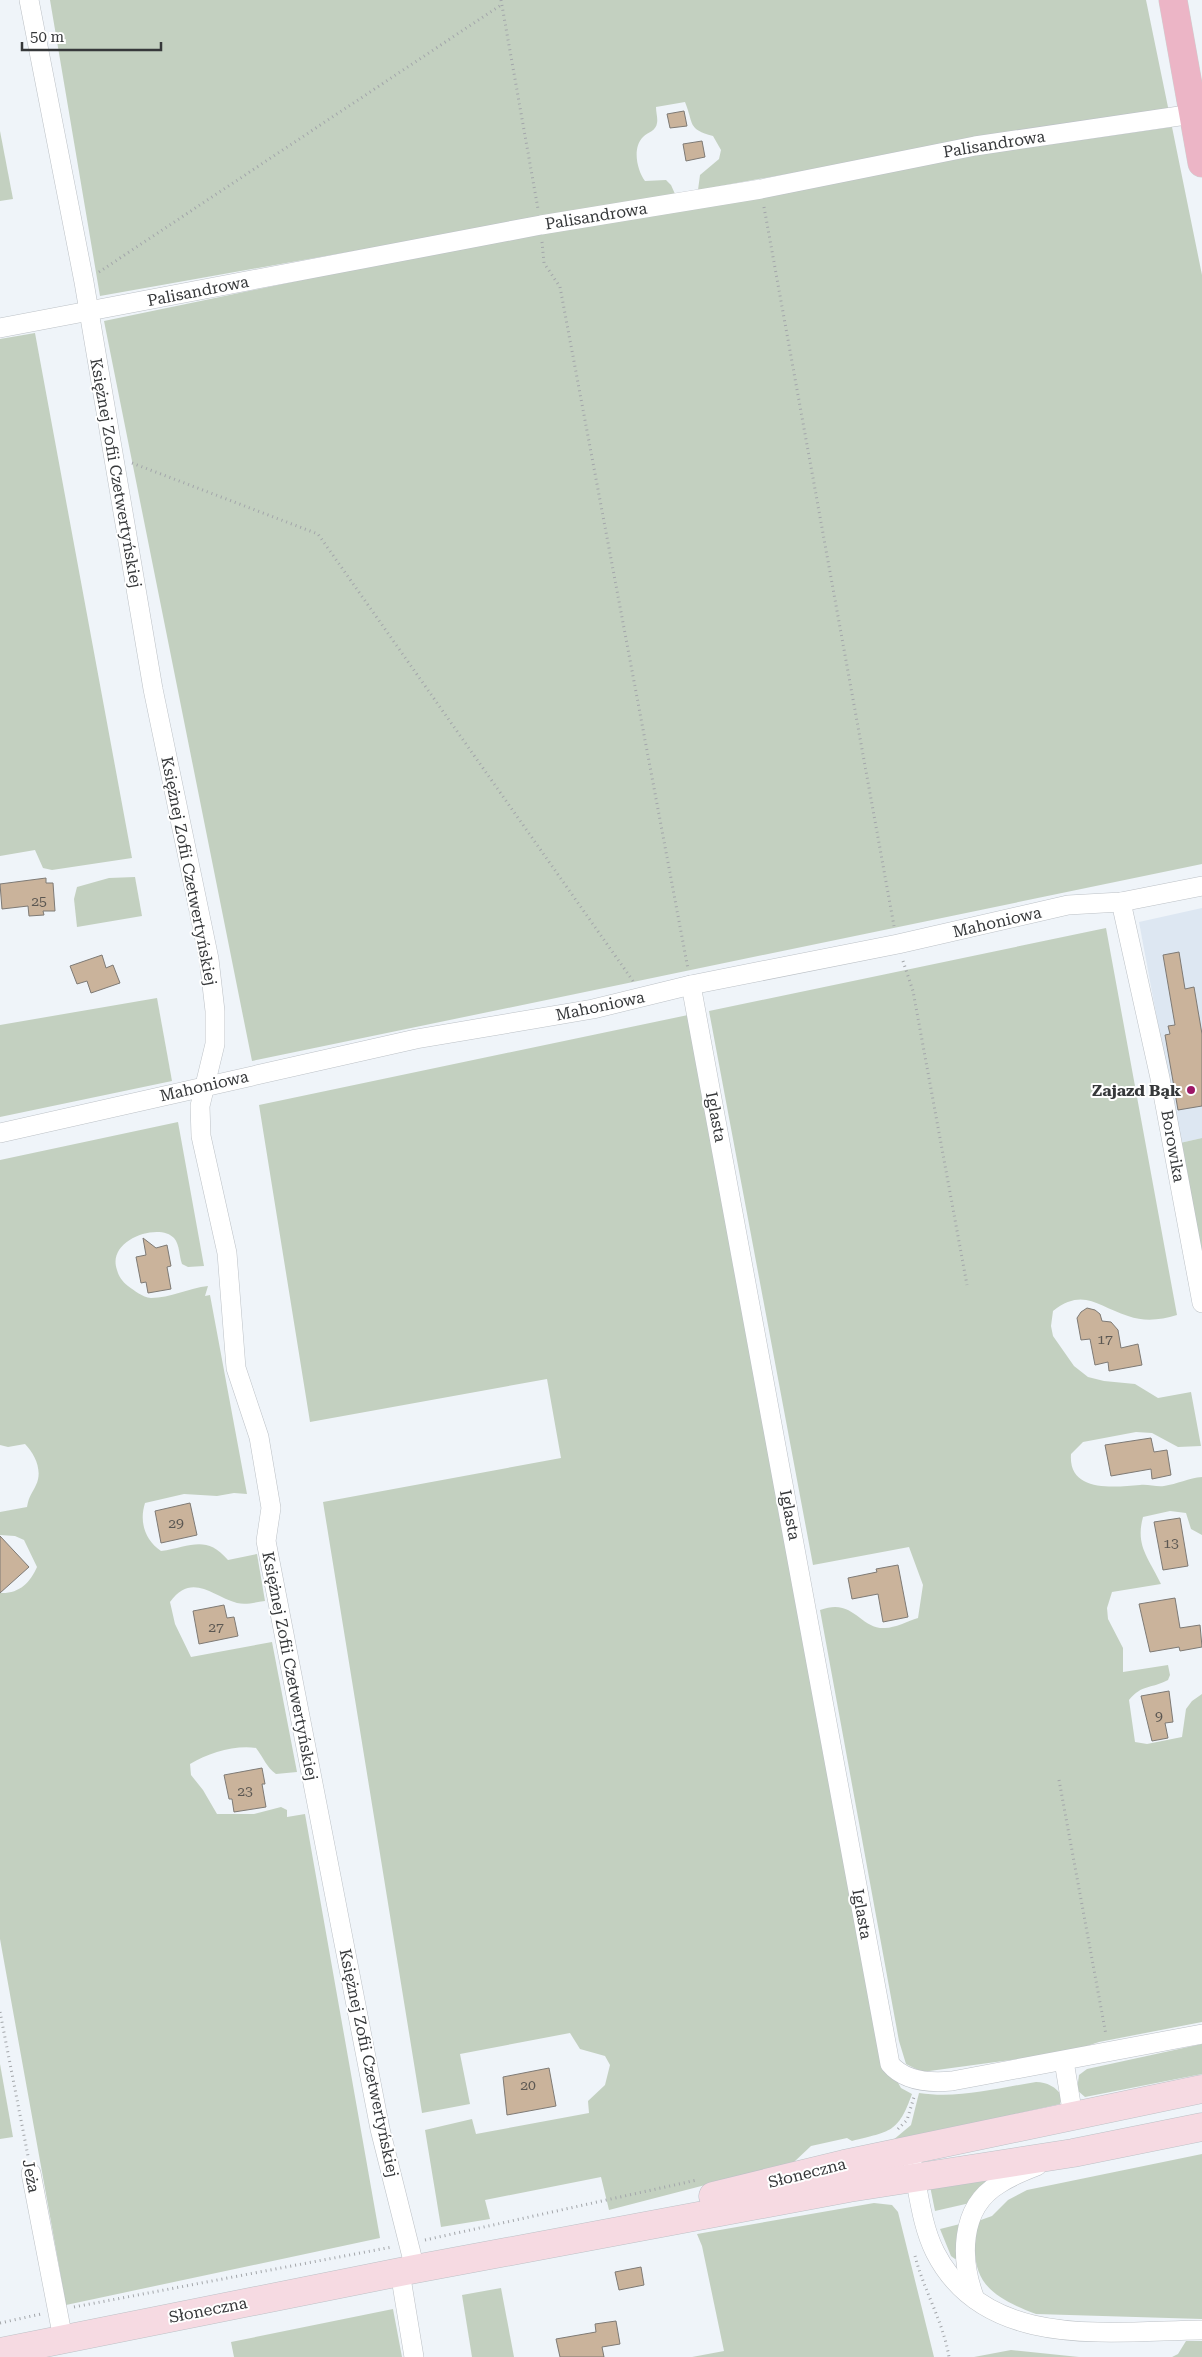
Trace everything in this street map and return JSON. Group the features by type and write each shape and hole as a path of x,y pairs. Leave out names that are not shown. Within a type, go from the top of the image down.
{"main road":[{"path":"1172,0 1202,163"},
{"name":"Słoneczna","path":"408,2270 903,2140 1073,2116 1202,2088"},
{"name":"Słoneczna","path":"0,2352 58,2346 408,2270 840,2189 916,2179 1073,2153 1202,2127"}],"street":[{"name":"Księżnej Zofii Czetwertyńskiej","path":"29,0 84,282 153,689 209,959 215,1011 214,1044 200,1106 200,1136 227,1253 236,1368 260,1446 270,1508 266,1541 280,1619 408,2270 414,2357"},
{"name":"Palisandrowa","path":"0,328 540,225 761,189 975,146 1193,114"},
{"name":"Mahoniowa","path":"0,1133 416,1039 593,1009 691,985 898,944 1068,905 1121,902 1202,886"},
{"name":"Borowika","path":"1121,902 1160,1078 1202,1303"},
{"name":"Iglasta","path":"691,985 890,2064 897,2072 919,2080 952,2081 1202,2034"},
{"path":"1064,2061 1073,2116"},
{"path":"903,2140 916,2179 926,2226 935,2252 948,2273 976,2300 1006,2318 1033,2326 1093,2331 1202,2330"},
{"path":"976,2300 968,2273 966,2244 967,2231 977,2206 998,2184 1073,2153"},
{"name":"Jeża","path":"31,2174 58,2346"}],"path":[{"path":"501,0 540,225 544,263 560,287 691,985"},
{"path":"84,282 501,5"},
{"path":"761,189 898,944 913,991 967,1285"},
{"path":"113,456 318,534 644,997"},
{"path":"1059,1780 1109,2052"},
{"name":"Jeża","path":"0,2012 31,2174"},
{"path":"903,2140 919,2080"},
{"path":"913,2247 919,2272 934,2305 949,2357"}],"shaded area":[{"path":"1202,908 1202,1138 1180,1143 1139,922"}],"green space":[{"path":"50,0 1146,0 1169,112 963,142 698,190 700,175 719,159 721,150 713,136 695,128 685,102 656,107 656,126 643,137 637,153 638,165 645,181 666,180 671,185 675,194 100,296"},
{"path":"1172,127 1202,275 1202,864 252,1061 104,321 312,278 966,153 1026,148"},
{"path":"0,131 13,199 0,201"},
{"path":"35,333 132,858 52,870 43,868 35,850 0,856 0,339"},
{"path":"135,877 142,916 77,927 74,899 77,887 109,878"},
{"path":"1106,928 1177,1315 1146,1320 1134,1318 1091,1301 1074,1300 1053,1311 1051,1326 1053,1336 1074,1366 1088,1377 1104,1381 1135,1384 1158,1398 1191,1392 1201,1446 1178,1447 1152,1433 1136,1432 1083,1442 1071,1454 1072,1467 1077,1476 1095,1485 1164,1486 1202,1477 1202,1535 1191,1529 1186,1513 1170,1511 1143,1517 1141,1536 1144,1552 1161,1584 1112,1592 1107,1608 1108,1619 1123,1648 1123,1672 1168,1665 1170,1675 1168,1680 1138,1691 1129,1700 1135,1742 1147,1744 1182,1737 1186,1709 1192,1701 1202,1694 1202,2022 1099,2042 1069,2052 922,2072 906,2064 899,2041 820,1610 841,1607 876,1627 893,1627 918,1618 923,1585 909,1547 813,1565 709,1011"},
{"path":"157,998 172,1081 0,1117 0,1025"},
{"path":"688,1015 877,2045 901,2088 912,2094 902,2116 891,2128 876,2135 852,2141 847,2138 811,2146 794,2162 609,2210 601,2177 485,2200 490,2219 441,2227 425,2130 472,2119 476,2134 589,2113 588,2101 605,2085 610,2065 605,2056 580,2049 570,2033 460,2054 470,2104 422,2113 323,1502 561,1458 547,1379 310,1422 259,1105"},
{"path":"178,1122 204,1266 188,1267 182,1264 174,1238 158,1232 136,1236 127,1242 119,1250 116,1259 117,1270 121,1279 128,1286 142,1295 151,1298 208,1286 205,1296 210,1295 247,1494 234,1493 217,1496 184,1494 145,1503 143,1524 151,1542 161,1551 197,1544 212,1547 228,1560 257,1554 265,1601 248,1604 237,1603 194,1587 178,1593 170,1602 175,1624 191,1657 272,1642 297,1772 276,1774 256,1748 248,1747 213,1753 197,1760 190,1764 191,1775 203,1790 217,1814 254,1814 281,1807 287,1810 287,1817 305,1814 380,2238 66,2305 0,1939 0,1593 13,1592 23,1586 31,1578 37,1567 24,1540 15,1536 0,1535 0,1512 27,1507 39,1474 35,1458 25,1444 8,1447 0,1445 0,1160"},
{"path":"1202,1138 1202,1267 1180,1143"},
{"path":"1202,2044 1202,2074 1085,2097 1077,2090 1079,2075 1087,2069"},
{"path":"0,2064 13,2137 0,2139"},
{"path":"1036,2082 1047,2084 1057,2090 1062,2096 1060,2104 892,2141 911,2125 919,2093 963,2094"},
{"path":"1202,2154 1202,2319 1036,2314 1004,2299 992,2291 984,2281 978,2270 975,2256 978,2221 992,2216 1008,2200 1027,2190"},
{"path":"994,2175 970,2203 935,2211 930,2186"},
{"path":"874,2203 892,2205 898,2212 934,2357 692,2357 724,2351 702,2246 697,2234"},
{"path":"960,2224 957,2258 955,2259 951,2256 940,2229"},
{"path":"501,2288 514,2357 472,2357 462,2295"},
{"path":"393,2309 402,2357 234,2357 231,2342"},
{"path":"1186,2341 1202,2341 1202,2357 1172,2357 1178,2354"},
{"path":"1011,2350 1079,2357 974,2357"}],"building":[{"path":"684,111 687,126 670,128 667,114"},
{"path":"702,141 705,157 686,161 683,144"},
{"path":"46,878 46,883 53,883 55,911 43,911 44,915 29,916 28,906 2,909 0,884"},
{"path":"1179,952 1185,989 1194,987 1202,1034 1202,1106 1178,1110 1165,1035 1170,1034 1168,1026 1175,1025 1163,955"},
{"path":"102,955 106,968 113,965 120,983 91,993 87,981 77,984 70,966"},
{"path":"143,1238 156,1248 167,1245 171,1266 167,1267 171,1289 148,1293 146,1282 141,1283 136,1257 146,1255"},
{"path":"1087,1308 1095,1310 1100,1314 1102,1321 1111,1322 1118,1330 1121,1348 1138,1344 1142,1365 1109,1371 1108,1362 1095,1365 1090,1339 1081,1340 1077,1318"},
{"path":"1151,1438 1154,1452 1167,1450 1171,1475 1152,1479 1151,1469 1111,1476 1105,1445"},
{"path":"190,1503 197,1535 161,1543 155,1511"},
{"path":"1180,1518 1188,1566 1163,1570 1154,1522"},
{"path":"0,1536 29,1567 0,1593"},
{"path":"898,1565 908,1617 883,1622 878,1594 852,1599 848,1578 877,1572 876,1569"},
{"path":"1175,1598 1180,1628 1200,1625 1202,1647 1180,1651 1179,1647 1150,1652 1139,1604"},
{"path":"224,1605 227,1618 234,1617 238,1636 199,1644 193,1611"},
{"path":"1169,1691 1173,1722 1165,1723 1168,1738 1152,1741 1141,1696"},
{"path":"262,1768 265,1784 262,1784 266,1807 234,1812 224,1775"},
{"path":"549,2068 556,2106 507,2115 503,2077"},
{"path":"641,2267 644,2285 619,2290 615,2272"},
{"path":"616,2321 620,2344 602,2347 604,2357 560,2357 556,2339 596,2332 595,2324"}],"place":[{"name":"Zajazd Bąk","path":"1191,1090"}]}
